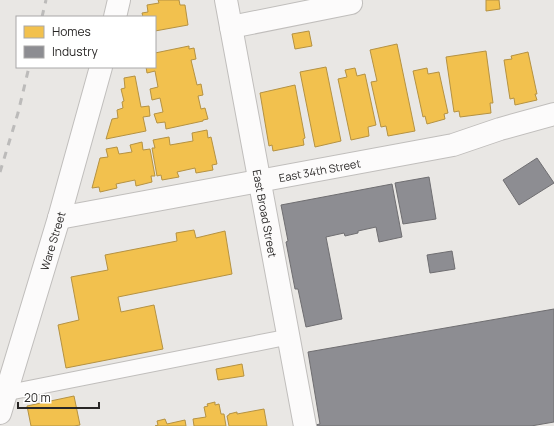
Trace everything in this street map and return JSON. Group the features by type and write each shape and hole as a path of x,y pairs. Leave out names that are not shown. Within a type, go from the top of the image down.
{"street":[{"path":"114,16 119,0"},
{"name":"East Broad Street","path":"226,0 305,426"},
{"path":"231,27 351,3"},
{"name":"Ware Street","path":"0,413 59,218 101,68"},
{"name":"East 34th Street","path":"59,218 453,144 554,114"}],"lane":[{"path":"6,393 288,337"}],"building: Homes":[{"path":"158,0 179,0 180,5 185,5 188,25 156,31 156,16 143,16 142,13 148,12 147,5 159,3"},
{"path":"486,0 499,0 500,9 486,11"},
{"path":"309,31 312,46 295,49 292,34"},
{"path":"397,44 415,131 388,136 386,126 381,127 371,82 377,81 370,50"},
{"path":"189,46 189,49 194,48 196,59 191,60 197,85 201,84 203,95 198,96 201,109 205,108 208,119 166,129 165,122 157,123 154,114 163,112 160,98 152,100 150,89 158,87 155,71 147,73 146,68 156,68 156,53"},
{"path":"486,51 493,103 490,103 491,113 460,117 459,111 454,112 446,57"},
{"path":"528,52 537,100 515,105 514,98 510,99 504,60 512,59 511,56"},
{"path":"326,67 341,141 315,147 300,72"},
{"path":"355,68 357,76 365,74 376,125 368,127 369,136 351,140 338,79 347,77 345,70"},
{"path":"427,68 428,74 439,72 448,113 444,114 445,119 427,124 425,116 423,117 413,71"},
{"path":"135,76 141,107 149,106 150,116 143,117 146,131 106,139 112,119 118,118 117,110 123,108 122,102 124,101 121,89 125,88 124,78"},
{"path":"295,85 305,138 303,139 304,145 273,151 272,145 269,146 260,93"},
{"path":"207,130 208,138 211,137 217,164 212,165 213,170 196,173 195,168 177,172 179,177 162,180 161,175 157,176 152,148 155,148 153,140 169,137 170,145 193,141 192,133"},
{"path":"142,142 143,150 150,149 155,176 151,176 152,182 136,186 135,180 116,184 117,188 100,192 99,187 92,188 100,158 108,157 106,149 117,147 119,154 132,152 130,145"},
{"path":"194,230 196,238 225,231 232,274 118,297 121,312 154,305 163,349 66,368 58,325 79,320 71,277 108,270 105,255 177,241 176,233"},
{"path":"242,364 244,376 218,380 216,369"},
{"path":"74,396 80,425 31,426 27,406"},
{"path":"215,402 215,405 219,404 221,414 224,414 226,426 194,426 193,419 206,417 204,407 208,406 207,404"},
{"path":"264,409 267,426 229,426 227,416 229,414"},
{"path":"165,419 167,424 185,420 186,426 155,426 158,425 157,421"}],"building: Industry":[{"path":"537,158 554,183 519,205 503,180"},
{"path":"429,177 436,219 403,224 395,183"},
{"path":"392,184 402,237 379,242 376,227 345,236 344,233 326,237 342,319 306,327 298,289 295,289 281,205"},
{"path":"452,251 455,269 430,273 427,255"},
{"path":"554,309 554,422 531,426 315,425 320,424 308,352"}],"railway":[{"path":"42,16 46,0"},
{"path":"0,172 18,113 29,68"}]}
